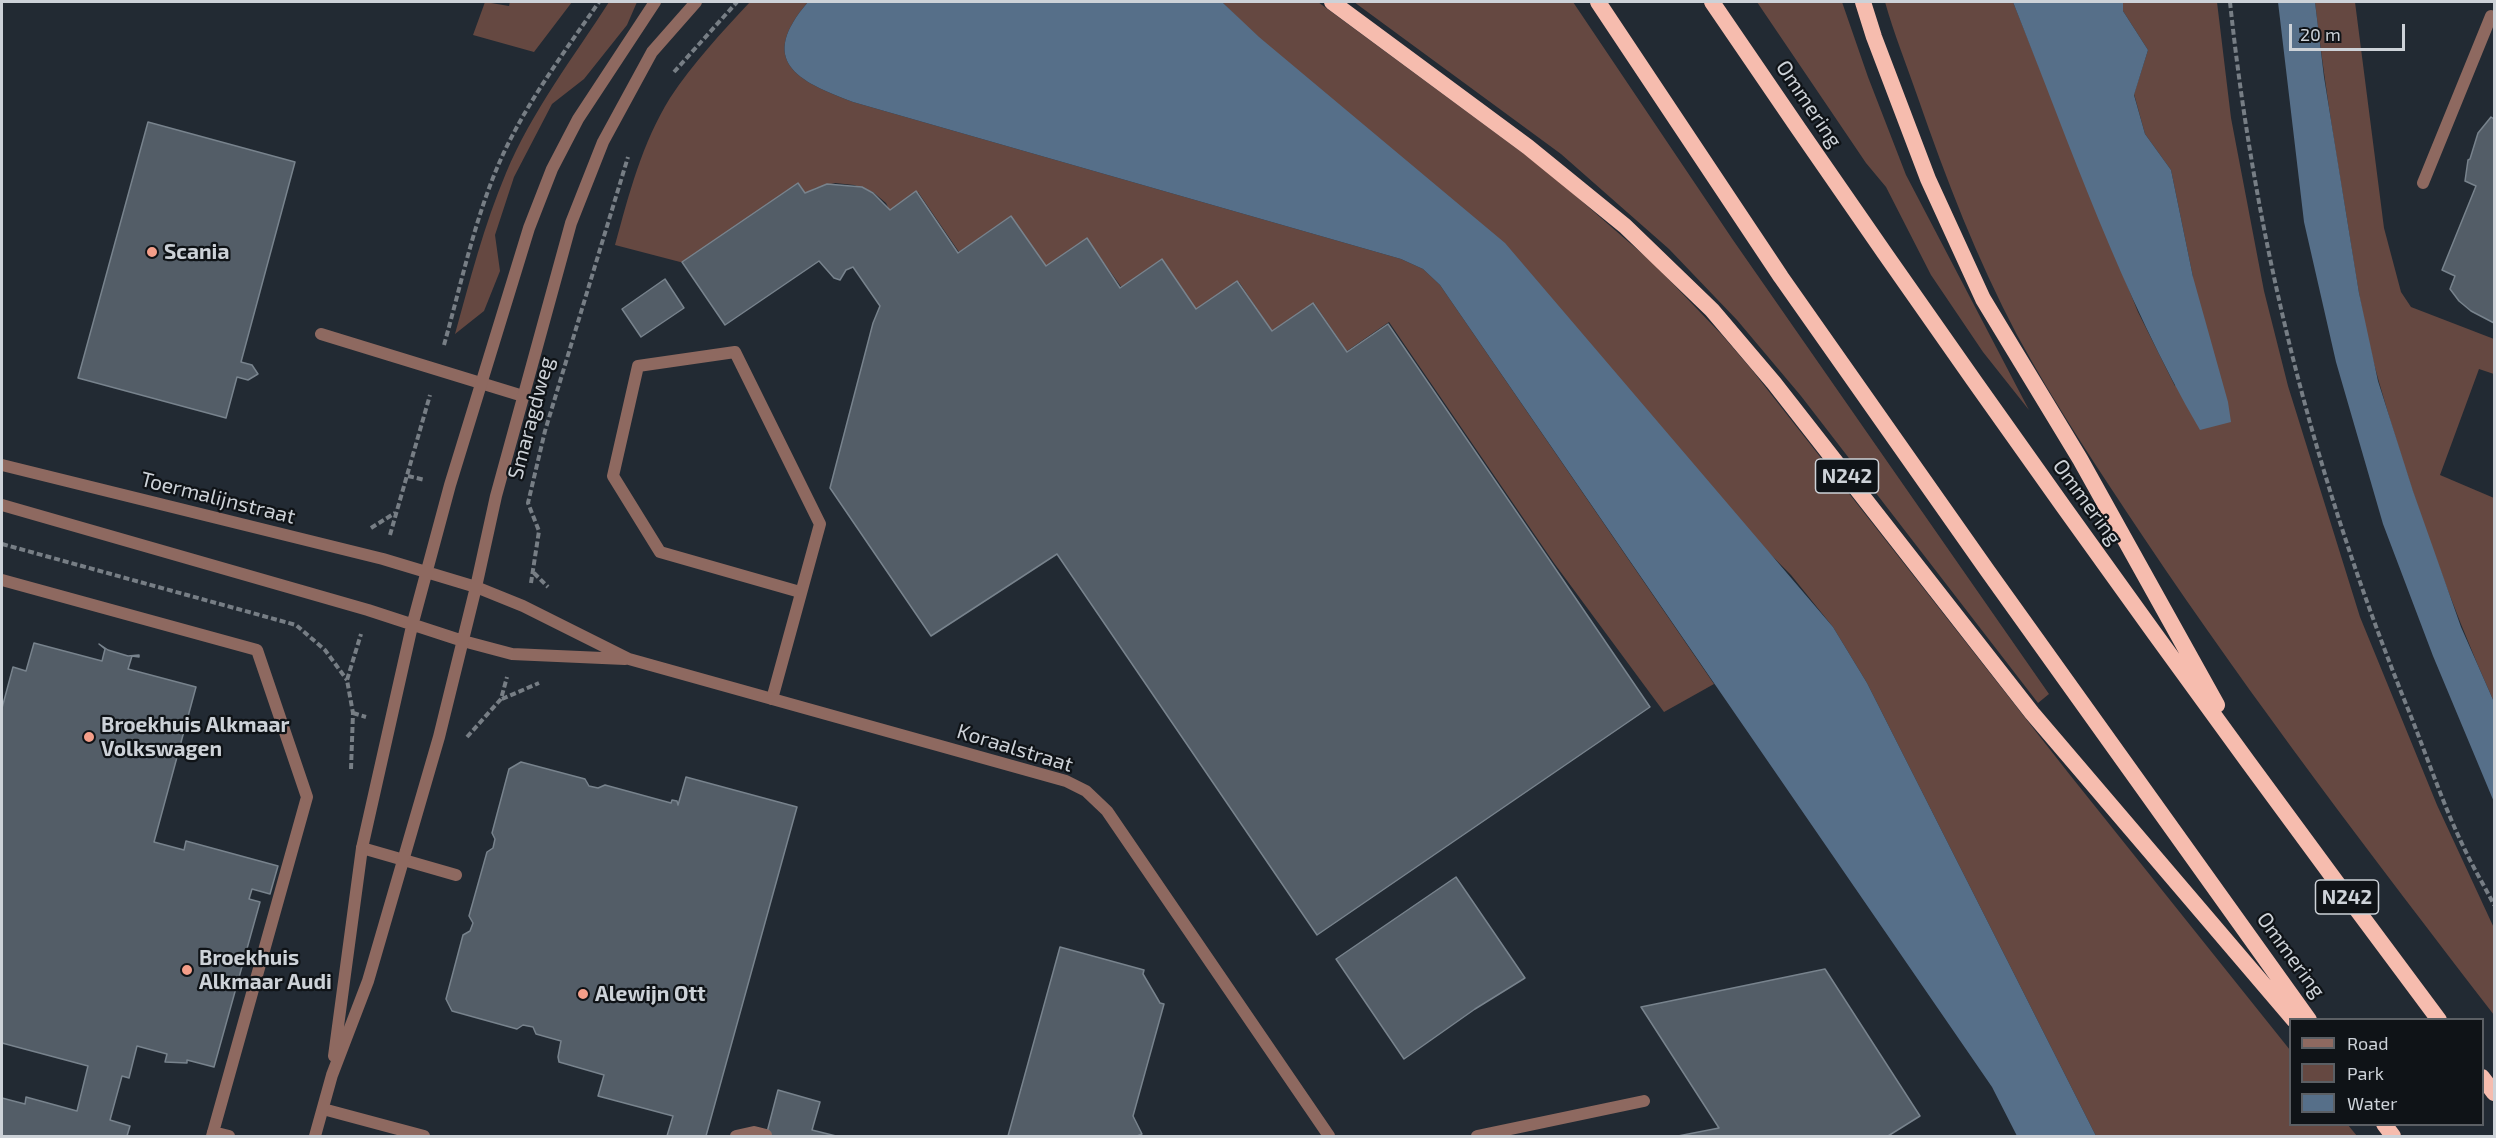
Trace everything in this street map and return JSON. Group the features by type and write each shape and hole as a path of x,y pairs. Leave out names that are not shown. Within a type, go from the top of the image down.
{"highway":[{"name":"N242","path":"1332,2 1528,147 1624,226 1712,310 1774,383 2032,713 2292,1018"},
{"name":"Ommering","path":"1598,2 1780,277 2308,1018"},
{"name":"Ommering","path":"1712,2 2024,452 2255,774 2438,1018"},
{"name":"N242","path":"1863,2 1928,179 1983,299 2080,459 2255,774"},
{"path":"2484,1080 2494,1093"}],"street":[{"name":"Smaragdweg","path":"332,1075 362,848 425,571 481,383 529,228 552,169 578,119 654,2"},
{"name":"Smaragdweg","path":"315,1137 332,1075 368,981 403,861 463,641 496,496 571,223 603,142 652,52 696,2"},
{"path":"2423,183 2491,16 2494,18"},
{"path":"321,334 523,396"},
{"path":"772,699 820,524 735,352 638,366 613,476 660,552 800,592"},
{"name":"Toermalijnstraat","path":"2,465 383,559 476,588"},
{"path":"2,505 368,610 412,626"},
{"path":"2,580 256,650 307,797 213,1134 229,1137"},
{"name":"Koraalstraat","path":"476,588 524,606 629,659 1066,781 1086,792 1107,811 1329,1137"},
{"name":"Koraalstraat","path":"412,626 512,654 629,659"},
{"path":"362,848 456,875"},
{"path":"1477,1137 1644,1101"},
{"path":"323,1109 424,1137"},
{"path":"736,1137 754,1132 766,1135"}],"path":[{"path":"383,559 485,202 507,147 531,102 599,2"},
{"path":"669,80 737,2"},
{"path":"2230,2 2253,176 2279,309 2308,422 2373,623 2464,849 2494,905"},
{"name":"Smaragdweg","path":"524,606 534,573 539,531 528,503 545,431 629,155"},
{"path":"2,544 296,624 325,650 347,680 353,713 351,780"},
{"path":"347,680 368,610"},
{"path":"461,742 501,699 512,654"}],"green space":[{"path":"485,2 509,6 510,2 572,2 534,52 473,35"},
{"path":"609,2 637,2 627,25 584,79 552,104 514,177 495,235 500,271 484,311 455,334 484,233 516,150 554,85"},
{"path":"750,2 808,2 793,22 786,40 785,54 790,66 815,86 853,102 1401,259 1423,269 1440,285 1714,684 1664,712 1554,563 1389,322 1347,351 1314,303 1272,331 1239,282 1197,310 1122,288 1087,239 1046,267 1011,216 959,252 918,192 890,211 886,203 873,192 854,185 835,183 815,188 684,263 615,245 637,169 660,115 688,72"},
{"path":"1222,2 1318,2 1547,171 1654,264 1752,370 2070,775 2289,1049 2289,1126 2349,1126 2357,1136 2096,1136 1867,683 1833,627 1791,575"},
{"path":"1354,2 1573,2 1733,240 2049,694 2038,703 1801,396 1737,320 1669,249 1561,154"},
{"path":"1757,2 1842,2 1906,175 2029,410 1983,352 1931,275 1886,187 1866,163"},
{"path":"1885,2 2013,2 2138,312 2175,386 2193,277 2171,170 2145,134 2134,94 2148,50 2123,11 2123,2 2217,2 2231,118 2264,291 2288,386 2360,617 2437,805 2494,928 2494,1015 2228,660 2127,513 2047,387 2002,306 1963,218 1896,38"},
{"path":"2315,2 2355,2 2384,228 2401,292 2411,307 2494,339 2494,374 2479,369 2440,475 2494,498 2494,702 2431,544 2373,361 2329,107"}],"water":[{"path":"808,2 1222,2 1259,37 1505,243 1833,627 1867,683 2096,1136 2017,1136 1992,1087 1440,285 1423,269 1401,259 853,102 833,94 801,77 790,66 785,54 786,40 793,22"},
{"path":"2013,2 2123,2 2123,11 2148,50 2134,95 2145,134 2171,170 2193,277 2228,402 2231,422 2200,430 2172,379 2146,327 2099,219"},
{"path":"2278,2 2315,2 2324,77 2359,293 2378,381 2413,491 2461,627 2494,702 2494,802 2433,656 2383,524 2336,362 2304,222"}],"building":[{"path":"2491,117 2494,119 2494,323 2471,311 2459,301 2450,289 2455,276 2442,270 2476,186 2465,181 2468,160 2478,133"},
{"path":"148,122 295,162 241,362 252,365 258,374 248,380 237,377 226,418 78,378"},
{"path":"798,183 805,193 827,184 862,187 873,193 890,210 916,191 958,253 1011,216 1046,266 1087,238 1120,288 1162,259 1196,309 1237,281 1272,331 1313,303 1347,352 1388,324 1650,707 1317,935 1057,554 931,636 830,488 873,323 880,306 853,267 846,270 840,280 834,278 819,261 725,325 682,262"},
{"path":"665,279 684,308 641,337 622,309"},
{"path":"34,643 102,661 105,649 99,644 108,650 128,656 139,655 139,657 132,656 128,669 196,687 154,842 184,850 186,841 278,866 270,894 252,889 249,899 260,902 214,1067 187,1060 187,1063 165,1062 167,1054 137,1046 129,1078 122,1076 110,1120 130,1126 127,1136 2,1136 2,1098 25,1104 26,1097 77,1111 88,1066 2,1043 2,708 13,667 26,671"},
{"path":"521,762 585,779 589,786 598,788 605,785 671,803 672,800 677,801 678,805 686,777 797,807 706,1136 667,1136 673,1116 598,1096 604,1075 559,1062 561,1041 536,1034 533,1027 523,1025 517,1029 452,1011 446,999 463,935 470,931 473,923 469,916 487,852 493,848 495,839 492,833 509,769"},
{"path":"1456,877 1525,978 1475,1009 1404,1059 1336,959"},
{"path":"1060,947 1144,970 1143,974 1160,1003 1164,1004 1133,1116 1142,1134 1137,1136 1008,1136"},
{"path":"1825,969 1920,1116 1888,1136 1678,1136 1719,1128 1641,1007"},
{"path":"778,1090 820,1102 812,1130 836,1136 766,1136"}],"place":[{"name":"Scania","path":"152,252"},
{"name":"Broekhuis Alkmaar Volkswagen","path":"89,737"},
{"name":"Broekhuis Alkmaar Audi","path":"187,970"},
{"name":"Alewijn Ott","path":"583,994"}]}
